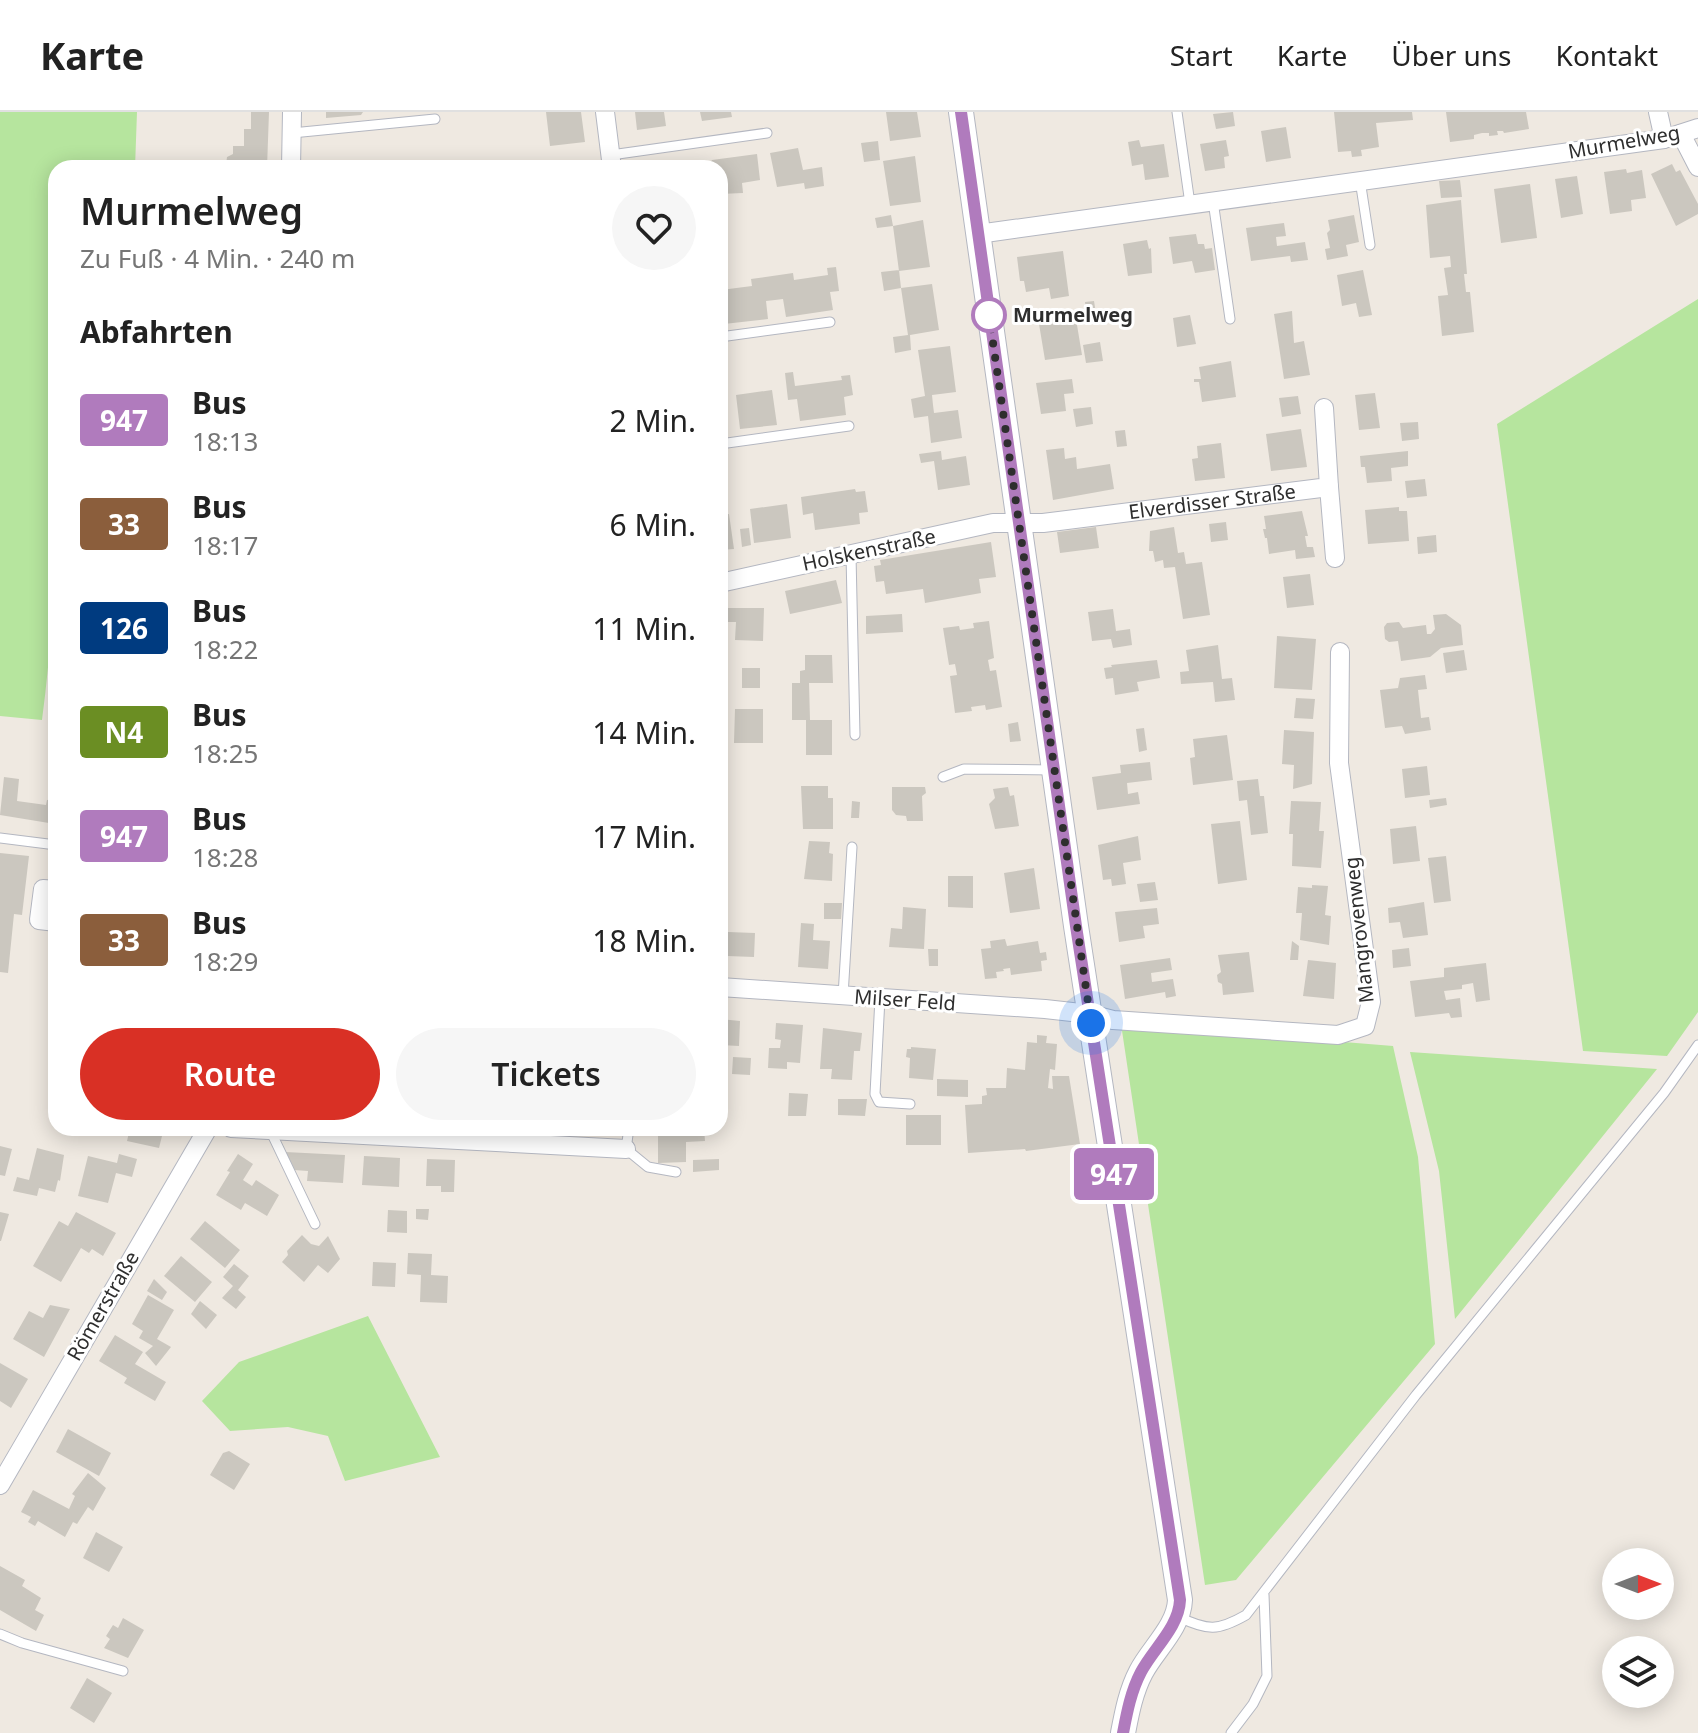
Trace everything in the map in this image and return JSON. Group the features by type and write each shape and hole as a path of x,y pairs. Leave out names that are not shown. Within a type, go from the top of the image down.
{"street":[{"path":"291,160 292,112"},
{"path":"605,112 612,160"},
{"path":"961,112 1090,1018 1180,1600 1178,1616 1140,1673 1123,1733"},
{"path":"1658,112 1681,134 1698,167"},
{"name":"Murmelweg","path":"978,234 1681,134"},
{"path":"1324,408 1335,558"},
{"name":"Elverdisser Straße","path":"1018,521 1043,523 1329,487"},
{"name":"Holskenstraße","path":"728,581 993,523 1018,521"},
{"name":"Mangrovenweg","path":"1090,1018 1338,1035 1365,1026 1371,1002 1339,763 1340,652"},
{"path":"48,889 43,889 39,920 48,921"},
{"name":"Milser Feld","path":"728,988 1090,1018"},
{"name":"Römerstraße","path":"0,1485 203,1136"},
{"path":"382,1136 626,1149"}],"lane":[{"path":"1177,112 1190,204"},
{"path":"292,133 435,119"},
{"path":"618,160 767,133"},
{"path":"1360,180 1370,245"},
{"path":"1213,201 1230,319"},
{"path":"728,336 830,322"},
{"path":"728,443 849,426"},
{"path":"851,554 855,735"},
{"path":"943,777 964,769 1054,770"},
{"path":"0,838 48,844"},
{"path":"843,996 852,847"},
{"path":"880,998 875,1094 879,1102 910,1104"},
{"path":"1178,1616 1202,1628 1222,1626 1246,1615 1416,1395 1664,1093 1698,1045"},
{"path":"273,1136 315,1224"},
{"path":"628,1136 626,1149 648,1167 676,1172"},
{"path":"1231,1733 1253,1704 1267,1676 1264,1595"},
{"path":"0,1634 123,1671"}],"green space":[{"path":"0,112 137,112 135,160 48,160 48,662 42,720 0,716"},
{"path":"1698,299 1698,1012 1667,1056 1583,1051 1497,424"},
{"path":"1121,1024 1393,1046 1418,1157 1435,1344 1236,1580 1205,1585"},
{"path":"1410,1052 1657,1069 1455,1319 1439,1171"},
{"path":"368,1316 440,1457 345,1481 328,1436 288,1427 230,1431 202,1401 239,1362"}],"building":[{"path":"251,112 269,112 267,160 227,160 233,154 233,146 244,146 244,129 251,129"},
{"path":"326,112 363,112 361,115 326,118"},
{"path":"546,112 581,112 585,142 550,146"},
{"path":"635,112 664,112 666,126 637,130"},
{"path":"700,112 731,112 732,117 702,121"},
{"path":"886,112 917,112 921,137 890,141"},
{"path":"1233,112 1235,126 1216,129 1213,114"},
{"path":"1334,112 1412,112 1413,120 1376,123 1379,147 1361,150 1362,156 1352,157 1351,151 1338,152"},
{"path":"1446,112 1526,112 1529,129 1504,133 1497,131 1498,135 1489,136 1489,133 1482,133 1474,135 1474,139 1450,142"},
{"path":"1286,127 1291,158 1266,162 1261,131"},
{"path":"1139,140 1141,147 1164,144 1169,177 1145,180 1143,164 1132,166 1128,142"},
{"path":"1226,140 1229,156 1224,157 1225,168 1205,171 1200,144"},
{"path":"878,141 880,160 864,162 861,143"},
{"path":"798,148 803,170 822,167 824,186 805,189 804,183 777,187 770,153"},
{"path":"757,154 760,180 742,183 743,193 728,194 728,160 712,160"},
{"path":"915,156 921,202 890,206 883,161"},
{"path":"1672,164 1676,172 1680,170 1698,204 1698,214 1676,226 1651,174"},
{"path":"1626,169 1627,173 1642,170 1646,198 1631,200 1632,211 1610,214 1604,172"},
{"path":"1577,176 1583,214 1561,218 1555,179"},
{"path":"1460,180 1462,197 1441,198 1439,181"},
{"path":"1530,184 1537,238 1501,243 1494,189"},
{"path":"1461,200 1467,274 1464,274 1466,292 1470,292 1474,332 1442,336 1438,296 1448,295 1444,268 1451,267 1450,256 1430,258 1426,205"},
{"path":"891,215 893,226 877,228 875,218"},
{"path":"1354,215 1359,242 1346,245 1348,256 1327,260 1325,249 1330,248 1328,220"},
{"path":"923,220 930,267 899,271 893,226"},
{"path":"1284,223 1286,236 1276,237 1277,246 1305,242 1308,260 1291,262 1290,256 1251,261 1246,228"},
{"path":"1196,234 1198,244 1204,244 1205,249 1212,248 1215,270 1195,273 1192,261 1173,264 1169,237"},
{"path":"1147,240 1151,248 1152,273 1128,276 1123,244"},
{"path":"1063,251 1069,296 1051,299 1049,288 1026,292 1024,281 1020,281 1017,257"},
{"path":"836,267 839,291 830,292 833,310 786,317 783,299 766,301 768,319 728,324 728,289 752,286 751,279 793,273 794,280 828,275 827,268"},
{"path":"899,270 901,288 884,291 881,272"},
{"path":"1363,270 1372,315 1359,317 1356,303 1342,306 1337,275"},
{"path":"932,284 939,330 910,335 911,350 895,353 893,337 908,335 901,288"},
{"path":"1094,301 1097,320 1087,321 1085,302"},
{"path":"1292,311 1294,343 1304,341 1310,375 1284,379 1274,314"},
{"path":"1075,313 1082,355 1045,360 1038,318"},
{"path":"1190,315 1196,344 1177,347 1173,318"},
{"path":"1100,342 1103,361 1086,363 1083,345"},
{"path":"950,346 956,392 932,395 934,413 958,410 962,438 931,443 928,416 914,418 911,399 925,396 918,350"},
{"path":"1231,361 1236,397 1202,402 1199,382 1194,382 1194,379 1201,379 1199,367"},
{"path":"793,372 795,386 842,380 841,376 850,375 853,395 844,397 846,415 800,421 797,399 788,400 785,373"},
{"path":"1072,379 1074,393 1064,394 1066,411 1041,414 1036,383"},
{"path":"772,390 777,425 740,429 736,395"},
{"path":"1375,393 1380,428 1359,430 1355,395"},
{"path":"1298,396 1301,414 1282,417 1279,398"},
{"path":"1091,407 1093,424 1076,427 1073,409"},
{"path":"1418,422 1419,439 1402,441 1400,423"},
{"path":"1301,429 1307,467 1271,471 1266,434"},
{"path":"1125,430 1127,446 1117,447 1115,431"},
{"path":"1221,443 1225,478 1195,481 1192,459 1198,458 1197,446"},
{"path":"1064,448 1065,459 1076,457 1077,469 1110,464 1114,489 1053,500 1046,450"},
{"path":"941,451 942,460 966,456 970,485 938,490 934,461 921,463 919,454"},
{"path":"1408,451 1408,466 1391,468 1392,481 1367,483 1360,456"},
{"path":"1425,479 1427,496 1407,498 1405,481"},
{"path":"855,489 856,492 865,491 868,512 859,513 860,524 815,530 813,513 803,515 801,497"},
{"path":"787,504 791,538 754,543 750,509"},
{"path":"1399,507 1399,511 1407,511 1409,541 1368,544 1365,510"},
{"path":"1302,511 1308,536 1305,536 1307,547 1313,547 1315,557 1296,559 1295,550 1269,554 1263,529 1266,529 1264,516"},
{"path":"729,514 734,549 728,549"},
{"path":"1226,522 1228,540 1211,542 1209,524"},
{"path":"1096,527 1099,548 1060,553 1057,532"},
{"path":"1174,527 1178,553 1184,552 1186,564 1202,562 1210,615 1183,619 1175,567 1164,568 1163,560 1155,562 1153,551 1149,551 1150,531"},
{"path":"749,528 751,545 742,547 740,529"},
{"path":"1436,535 1437,552 1418,554 1417,537"},
{"path":"991,542 996,577 979,579 981,593 925,603 923,589 886,594 884,581 876,582 874,566 881,565 880,560"},
{"path":"1310,574 1314,605 1287,608 1283,577"},
{"path":"836,580 842,603 790,614 785,591"},
{"path":"728,608 764,608 763,641 735,640 736,622 728,622"},
{"path":"1113,609 1116,631 1130,629 1132,645 1113,648 1111,639 1092,641 1088,612"},
{"path":"902,614 903,632 866,634 866,616"},
{"path":"1446,614 1461,625 1463,645 1441,648 1430,657 1401,661 1398,641 1385,639 1384,627 1387,623 1399,622 1403,628 1426,625 1427,634 1431,634 1435,629 1433,615"},
{"path":"989,621 994,658 988,660 990,671 996,670 1002,707 986,710 985,705 971,707 972,711 955,713 950,676 957,675 955,664 949,665 943,628 974,628 973,623"},
{"path":"1277,636 1316,639 1312,690 1274,688"},
{"path":"1218,645 1222,679 1232,678 1235,700 1215,702 1213,682 1181,684 1180,672 1189,671 1186,650"},
{"path":"1464,650 1467,670 1446,673 1443,653"},
{"path":"805,655 832,655 833,683 809,683 810,720 832,720 832,755 806,755 806,720 792,720 792,683 800,683 800,671 805,670"},
{"path":"1157,660 1160,678 1137,682 1139,691 1115,695 1113,678 1106,679 1104,668"},
{"path":"742,668 760,668 760,688 742,688"},
{"path":"1425,675 1427,689 1418,690 1421,718 1429,717 1431,730 1405,734 1402,726 1385,728 1380,690 1398,688 1400,678"},
{"path":"1296,698 1315,699 1313,719 1294,718"},
{"path":"735,709 763,709 763,743 734,743"},
{"path":"1018,722 1021,741 1010,742 1008,724"},
{"path":"1144,728 1147,750 1139,752 1136,729"},
{"path":"1284,730 1314,732 1312,784 1293,789 1294,765 1282,764"},
{"path":"1227,735 1233,780 1193,785 1190,758 1195,757 1193,739"},
{"path":"1150,762 1152,780 1127,783 1128,794 1138,792 1140,804 1097,810 1092,777 1121,773 1120,765"},
{"path":"1427,766 1430,795 1405,798 1402,769"},
{"path":"4,777 19,779 17,801 46,805 48,800 48,823 0,815"},
{"path":"1258,779 1260,796 1264,796 1268,833 1251,835 1247,800 1239,801 1237,781"},
{"path":"801,786 828,786 828,798 833,798 833,829 803,829"},
{"path":"892,787 925,787 926,793 922,796 923,821 907,821 906,816 896,815 892,810"},
{"path":"1008,787 1010,796 1014,795 1019,826 995,829 989,804 995,798 993,789"},
{"path":"1446,798 1447,805 1430,808 1429,800"},
{"path":"852,801 860,802 859,818 851,818"},
{"path":"1291,801 1321,802 1319,831 1324,831 1321,868 1292,866 1293,834 1289,834"},
{"path":"1240,821 1247,880 1218,884 1211,824"},
{"path":"1416,826 1420,861 1393,864 1390,829"},
{"path":"1138,836 1141,860 1123,863 1126,884 1112,886 1111,879 1103,880 1098,845"},
{"path":"809,841 830,842 832,881 804,879"},
{"path":"0,853 29,856 22,915 14,914 8,973 0,972"},
{"path":"1446,856 1451,901 1434,903 1428,858"},
{"path":"1034,868 1040,909 1010,913 1004,873"},
{"path":"948,876 973,876 973,908 948,907"},
{"path":"1155,882 1158,900 1140,902 1137,884"},
{"path":"1312,885 1328,886 1325,915 1331,916 1329,945 1300,940 1302,913 1296,913 1298,887 1312,888"},
{"path":"1424,902 1428,935 1403,938 1400,922 1389,923 1388,908"},
{"path":"824,903 842,903 841,919 824,919"},
{"path":"903,907 926,909 924,949 889,947 891,928 902,929"},
{"path":"1157,908 1159,924 1143,926 1145,938 1119,942 1115,912"},
{"path":"801,923 814,924 813,940 830,941 828,969 798,967"},
{"path":"728,932 755,933 754,957 728,956"},
{"path":"1005,939 1007,946 1038,941 1040,953 1046,952 1047,960 1041,961 1042,971 1011,975 1010,968 996,972 997,978 985,979 981,949 991,948 990,941"},
{"path":"1292,941 1299,946 1298,960 1290,960"},
{"path":"1409,948 1411,966 1393,968 1392,950"},
{"path":"928,949 938,949 938,966 929,966"},
{"path":"1249,952 1254,992 1223,995 1217,975 1221,972 1218,955"},
{"path":"1170,958 1172,970 1151,973 1152,982 1173,979 1176,996 1166,998 1165,992 1125,999 1120,965"},
{"path":"1308,960 1336,963 1334,999 1303,996"},
{"path":"1486,963 1490,1000 1476,1002 1473,983 1462,985 1462,989 1444,991 1446,1000 1460,998 1462,1017 1451,1018 1449,1013 1415,1017 1410,981 1444,977 1444,968"},
{"path":"728,1020 740,1021 739,1046 728,1045"},
{"path":"776,1023 803,1025 800,1063 787,1062 787,1069 768,1068 769,1048 780,1048 781,1040 775,1039"},
{"path":"823,1028 862,1033 860,1051 854,1051 852,1080 831,1079 832,1069 820,1069"},
{"path":"1037,1035 1047,1036 1046,1043 1057,1044 1055,1070 1050,1069 1048,1088 1053,1089 1052,1076 1069,1076 1080,1144 1026,1151 968,1153 965,1105 982,1104 982,1096 987,1095 986,1088 1006,1088 1007,1068 1025,1070 1027,1042 1037,1043"},
{"path":"907,1049 936,1049 933,1080 909,1078 910,1058 906,1057"},
{"path":"733,1057 751,1058 750,1075 732,1074"},
{"path":"937,1079 968,1080 968,1097 937,1096"},
{"path":"789,1093 808,1094 806,1116 788,1116"},
{"path":"838,1099 867,1099 865,1116 838,1115"},
{"path":"906,1115 941,1115 941,1145 906,1145"},
{"path":"128,1136 162,1136 159,1148 127,1141"},
{"path":"658,1136 705,1136 705,1141 686,1142 686,1162 658,1163"},
{"path":"0,1146 12,1149 5,1176 0,1175"},
{"path":"37,1148 64,1155 55,1192 39,1188 37,1196 13,1191 17,1177 29,1180"},
{"path":"285,1152 345,1155 343,1183 307,1181 308,1171 294,1170"},
{"path":"119,1154 137,1159 132,1177 116,1173 108,1203 78,1196 88,1156 117,1163"},
{"path":"238,1154 253,1164 243,1180 252,1186 256,1180 279,1195 267,1216 245,1203 241,1210 216,1195"},
{"path":"364,1156 400,1158 399,1187 362,1185"},
{"path":"427,1159 455,1160 454,1192 441,1192 441,1186 426,1186"},
{"path":"719,1159 719,1170 693,1172 693,1160"},
{"path":"416,1209 429,1209 428,1220 416,1219"},
{"path":"388,1210 407,1211 407,1233 387,1232"},
{"path":"0,1212 9,1214 1,1241 0,1241"},
{"path":"76,1212 116,1233 103,1256 92,1249 89,1253 81,1248 61,1282 33,1266 59,1221 68,1226"},
{"path":"205,1221 240,1250 225,1268 190,1239"},
{"path":"302,1235 311,1244 319,1246 328,1236 340,1259 328,1273 318,1265 304,1282 282,1262 288,1255 287,1251"},
{"path":"408,1253 432,1254 431,1275 448,1276 447,1303 420,1302 421,1275 407,1274"},
{"path":"181,1256 212,1282 195,1302 164,1276"},
{"path":"373,1262 396,1263 395,1287 372,1286"},
{"path":"234,1264 249,1276 238,1290 246,1297 236,1309 222,1298 233,1286 223,1277"},
{"path":"154,1279 167,1292 162,1300 147,1291"},
{"path":"148,1295 174,1310 157,1339 171,1347 156,1366 145,1353 153,1346 139,1338 143,1331 132,1324"},
{"path":"200,1301 217,1315 206,1329 191,1314"},
{"path":"50,1305 70,1309 44,1357 13,1339 29,1311 43,1318"},
{"path":"115,1335 143,1352 135,1364 166,1382 155,1401 124,1383 127,1378 99,1361"},
{"path":"0,1363 28,1379 11,1408 0,1401"},
{"path":"68,1429 111,1453 99,1476 56,1452"},
{"path":"229,1451 250,1464 234,1490 210,1475 223,1453"},
{"path":"88,1473 106,1488 93,1511 88,1507 77,1524 73,1522 65,1537 38,1521 35,1526 28,1522 31,1517 21,1512 33,1490 69,1509 75,1496 72,1494"},
{"path":"96,1532 123,1547 109,1572 83,1558"},
{"path":"0,1566 25,1580 22,1586 41,1598 35,1610 44,1615 36,1631 0,1610"},
{"path":"123,1618 144,1630 128,1658 104,1648 110,1639 106,1636 113,1625 118,1628"},
{"path":"87,1678 112,1693 94,1723 70,1708"}],"bus line":[{"name":"947","path":"961,112 1076,926 1180,1600 1178,1616 1140,1673 1123,1733"}],"place":[{"name":"Murmelweg","path":"989,315"}],"route":[{"path":"989,315 1091,1023"}]}
